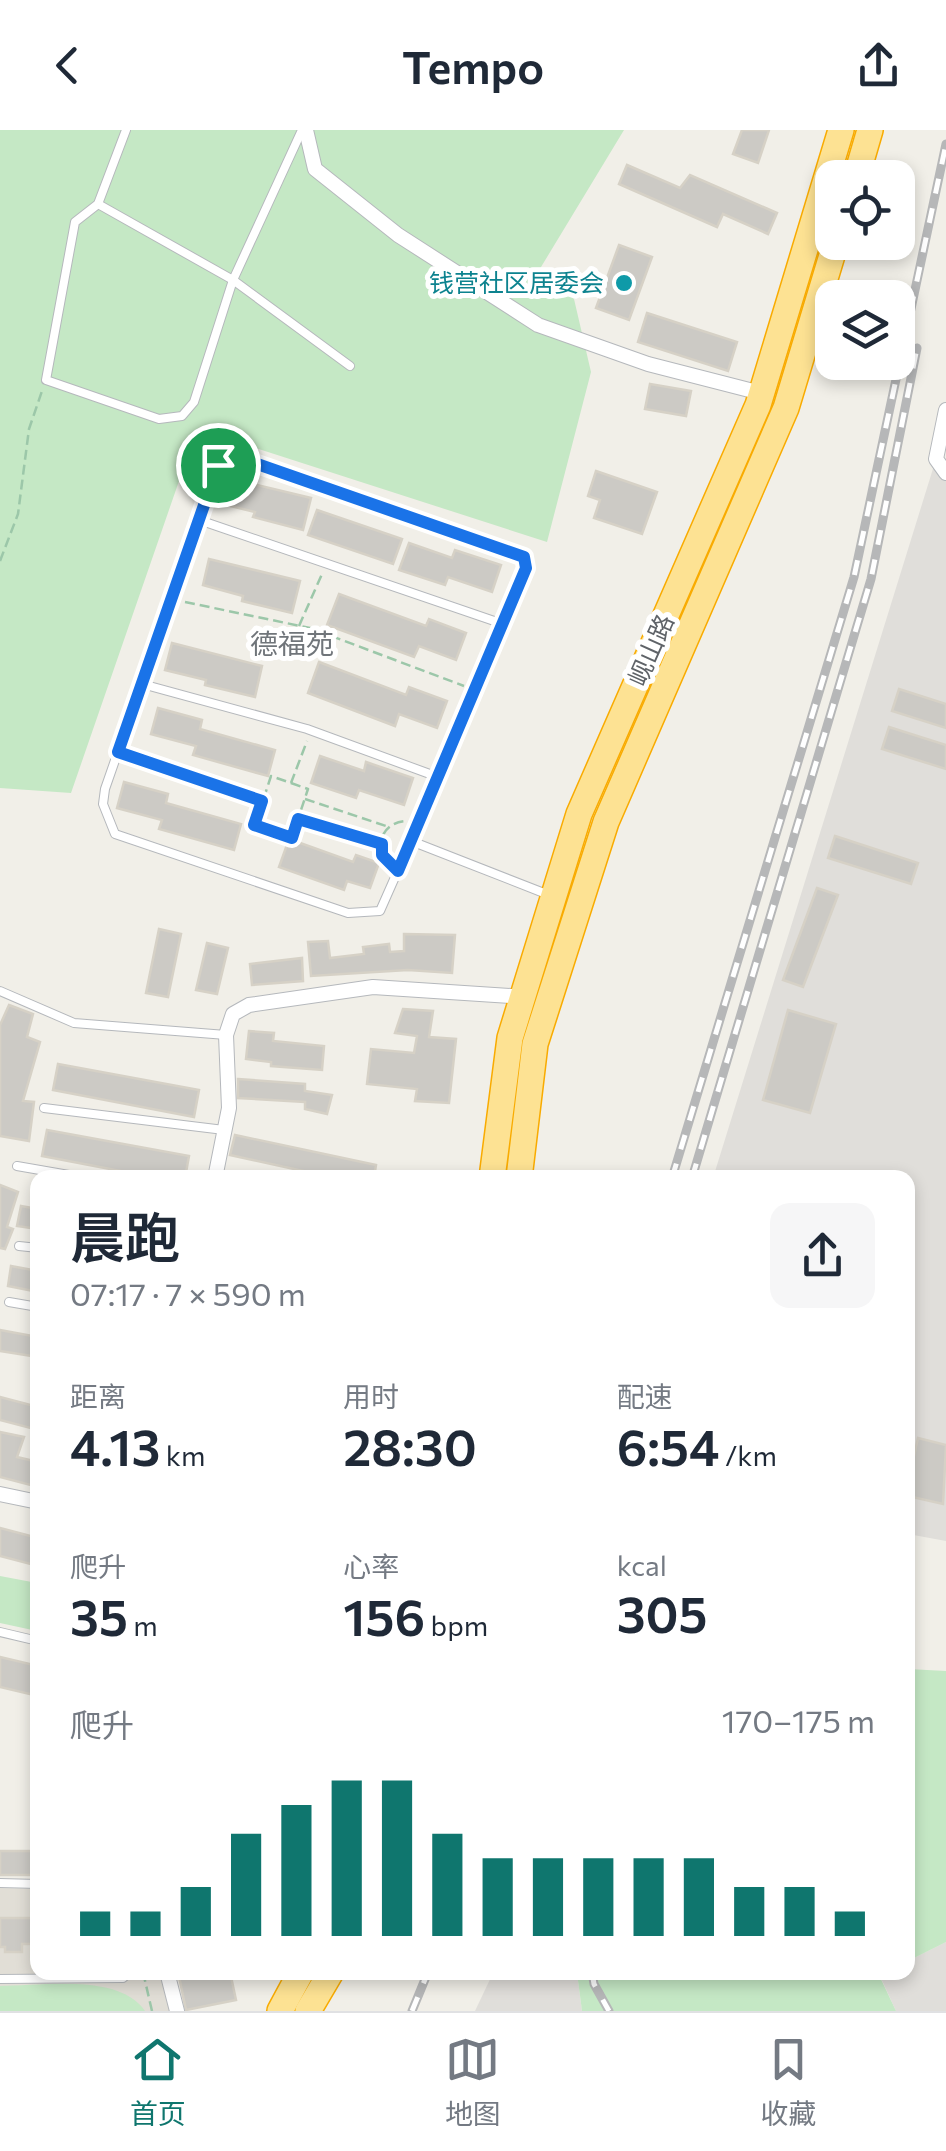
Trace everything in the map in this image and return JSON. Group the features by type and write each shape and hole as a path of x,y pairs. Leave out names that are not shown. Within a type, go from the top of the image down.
{"highway":[{"name":"岘山路","path":"493,1170 510,1038 578,814 762,393 841,130"},
{"path":"861,160 870,130"},
{"name":"岘山路","path":"520,1170 534,1044 606,822 786,408 831,260"},
{"path":"280,2011 297,1980"},
{"path":"308,2011 326,1980"}],"street":[{"path":"304,130 315,169 398,235 538,325 648,364 762,393"},
{"path":"946,410 936,459 946,473"},
{"path":"220,1170 229,1108 226,1035 233,1014 249,1006 373,987 522,996 548,1002"},
{"path":"0,1494 30,1500"},
{"path":"168,1980 177,2011"}],"lane":[{"path":"126,130 98,204 74,222 46,380 158,418 182,416 194,402 233,280 304,130"},
{"path":"98,204 233,280 350,366"},
{"path":"227,460 246,460 524,557 526,568 380,911 348,913 115,834 102,804 171,599 218,465 227,460"},
{"path":"199,520 503,624"},
{"path":"142,684 311,730 438,777"},
{"path":"411,841 553,896"},
{"path":"0,990 74,1023 226,1035"},
{"path":"44,1108 224,1130"},
{"path":"17,1166 40,1170"},
{"path":"19,1246 30,1247"},
{"path":"9,1302 30,1306"},
{"path":"0,1632 30,1638"},
{"path":"0,1883 30,1884"},
{"path":"0,1980 30,1980"}],"path":[{"path":"0,561 18,514 29,429 46,380"},
{"path":"299,626 327,563"},
{"path":"171,599 299,626 474,690"},
{"path":"291,783 311,730"},
{"path":"118,752 262,801"},
{"path":"271,776 308,789 305,799 292,838 254,825 271,776"},
{"path":"305,799 389,827"},
{"path":"298,819 382,844"},
{"path":"398,871 382,855 384,830 398,821 420,821"},
{"path":"145,1980 152,2011"}],"shaded area":[{"path":"936,459 946,473 946,1541 915,1535 915,1170 715,1170"},
{"path":"0,1888 30,1889 30,1980 165,1980 173,2011 0,2011"},
{"path":"946,1942 946,2011 896,2011 882,1980 915,1980 915,1958"},
{"path":"490,1980 578,1980 582,2011 475,2011"}],"green space":[{"path":"0,130 624,130 538,272 574,299 591,372 547,542 197,429 71,793 0,788"},
{"path":"0,1576 30,1582 30,1629 0,1623"},
{"path":"915,1669 946,1671 946,1942 915,1958"},
{"path":"578,1980 881,1980 896,2011 582,2011"},
{"path":"0,1986 99,1986 133,1999 145,2011 0,2011"}],"building":[{"path":"742,130 769,130 758,163 733,154"},
{"path":"627,165 680,188 690,175 777,213 768,234 723,214 717,227 619,184"},
{"name":"钱营社区居委会","path":"619,245 652,257 629,320 596,308"},
{"path":"647,313 737,342 728,371 638,342"},
{"path":"650,384 691,391 686,416 645,409"},
{"path":"596,471 657,492 642,534 594,518 600,500 588,496"},
{"path":"220,476 311,498 303,530 214,502"},
{"path":"317,510 402,539 393,564 308,535"},
{"path":"409,543 452,558 455,550 501,565 492,592 448,577 445,585 399,570"},
{"path":"209,559 300,581 292,613 242,601 243,596 203,585"},
{"path":"339,594 426,626 429,619 466,633 456,660 419,646 414,657 327,625"},
{"path":"172,643 262,666 255,697 165,670"},
{"path":"319,662 406,695 409,687 447,701 437,728 399,714 395,726 308,693"},
{"path":"899,689 946,704 946,728 892,711"},
{"path":"158,708 202,720 200,729 275,750 268,776 193,755 196,746 151,734"},
{"path":"889,727 946,745 946,769 882,749"},
{"path":"320,756 364,771 366,762 413,778 404,805 359,790 356,798 311,783"},
{"path":"124,782 168,794 166,803 241,824 234,850 159,829 162,820 117,808"},
{"path":"835,836 918,863 911,884 828,858"},
{"path":"289,839 353,862 356,855 379,863 370,888 347,881 344,890 279,867"},
{"path":"817,888 838,895 803,987 783,980"},
{"path":"159,929 181,934 168,997 146,993"},
{"path":"404,934 455,935 452,973 408,970 311,976 308,942 328,941 330,958 364,954 363,947 389,944 390,952 404,951"},
{"path":"207,943 228,948 217,994 196,990"},
{"path":"302,958 303,981 252,985 250,964"},
{"path":"9,1005 33,1014 27,1037 40,1042 23,1101 34,1102 29,1141 0,1136 0,1025"},
{"path":"403,1009 433,1011 429,1037 456,1039 449,1103 415,1101 417,1089 367,1084 371,1049 414,1053 417,1036 395,1033"},
{"path":"788,1010 836,1024 810,1113 763,1100"},
{"path":"249,1031 274,1033 273,1041 324,1046 322,1070 271,1066 271,1062 246,1059"},
{"path":"58,1064 199,1090 194,1117 53,1090"},
{"path":"238,1079 305,1084 305,1091 332,1095 327,1114 305,1109 305,1102 238,1098"},
{"path":"47,1130 189,1156 186,1170 115,1170 42,1156"},
{"path":"235,1135 376,1165 375,1170 298,1170 230,1155"},
{"path":"0,1185 18,1192 7,1227 13,1229 5,1249 0,1248"},
{"path":"21,1206 30,1208 30,1228 17,1226"},
{"path":"11,1266 30,1270 30,1290 8,1286"},
{"path":"0,1330 30,1336 30,1356 0,1351"},
{"path":"0,1397 30,1405 30,1428 0,1420"},
{"path":"0,1432 24,1437 17,1457 30,1460 30,1485 0,1477"},
{"path":"918,1438 946,1445 943,1504 915,1498"},
{"path":"0,1528 30,1536 30,1564 0,1556"},
{"path":"0,1657 30,1664 30,1694 0,1687"},
{"path":"0,1851 30,1851 30,1875 0,1875"},
{"path":"0,1918 30,1918 30,1944 22,1944 22,1952 5,1952 5,1947 0,1947"},
{"path":"180,1980 232,1980 236,2000 186,2010"}],"railway":[{"path":"674,1170 854,577 946,144"},
{"path":"694,1170 871,579 917,348"},
{"path":"412,2011 425,1980"},
{"path":"593,1980 609,2011"}],"place":[{"name":"钱营社区居委会","path":"624,283"}],"district":[{"name":"德福苑","path":"292,644"}],"route":[{"path":"227,460 246,460 524,557 526,568 398,871 382,855 382,844 298,819 292,838 254,825 262,801 118,752 218,465 227,460"}]}
